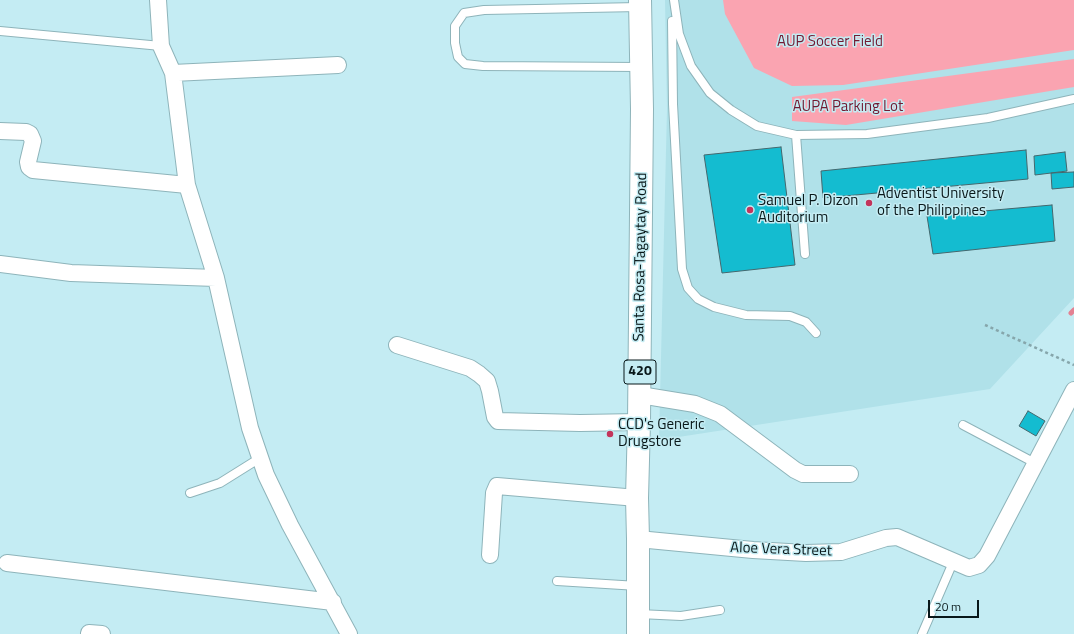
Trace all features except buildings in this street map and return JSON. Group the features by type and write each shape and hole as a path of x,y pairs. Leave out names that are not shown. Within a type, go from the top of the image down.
{"main road":[{"name":"Santa Rosa-Tagaytay Road","path":"638,624 637,498 640,422 642,117 640,3"}],"street":[{"path":"158,0 161,46 173,73 187,184 216,278 250,428 266,475 290,525 349,634"},
{"path":"173,73 338,65"},
{"path":"0,131 26,132 30,134 33,141 28,162 29,167 33,170 187,184"},
{"path":"0,264 71,273 216,278"},
{"path":"397,345 470,368 479,374 487,381 494,417 498,421 580,423 640,422"},
{"name":"Aloe Vera Street","path":"638,539 753,550 806,553 841,552 886,538 898,537 954,560 969,568 979,565 987,556 1074,390"},
{"path":"640,395 695,404 720,414 802,474 850,474"},
{"path":"490,555 494,493 497,486 637,498"},
{"path":"7,563 333,602"}],"lane":[{"path":"673,0 679,34 691,66 710,93 731,110 757,126 796,135 867,134 988,118 1074,99"},
{"path":"673,0 674,104 682,269 688,288 698,299 714,307 746,315 790,316 806,322 816,333"},
{"path":"640,3 484,10 464,13 455,26 455,43 458,57 465,64 477,66 642,67"},
{"path":"0,31 161,46"},
{"path":"796,135 805,254"},
{"path":"963,425 1035,463"},
{"path":"190,493 220,483 260,458"},
{"path":"922,634 954,560"},
{"path":"557,581 638,586"},
{"path":"638,624 720,610"}],"path":[{"path":"985,325 1074,365"}],"shaded area":[{"name":"Adventist University of the Philippines","path":"665,0 1074,0 1074,298 990,389 659,440 667,109"}],"green space":[{"name":"AUP Soccer Field","path":"723,0 1074,0 1074,50 843,85 792,86 754,68 725,14"},
{"name":"AUPA Parking Lot","path":"1074,59 1074,87 846,125 792,121 792,97"}],"waterway":[{"path":"1071,313 1074,310"}],"place":[{"name":"Adventist University of the Philippines","path":"869,203"},
{"name":"Samuel P. Dizon Auditorium","path":"750,210"},
{"name":"CCD's Generic Drugstore","path":"610,434"}]}
